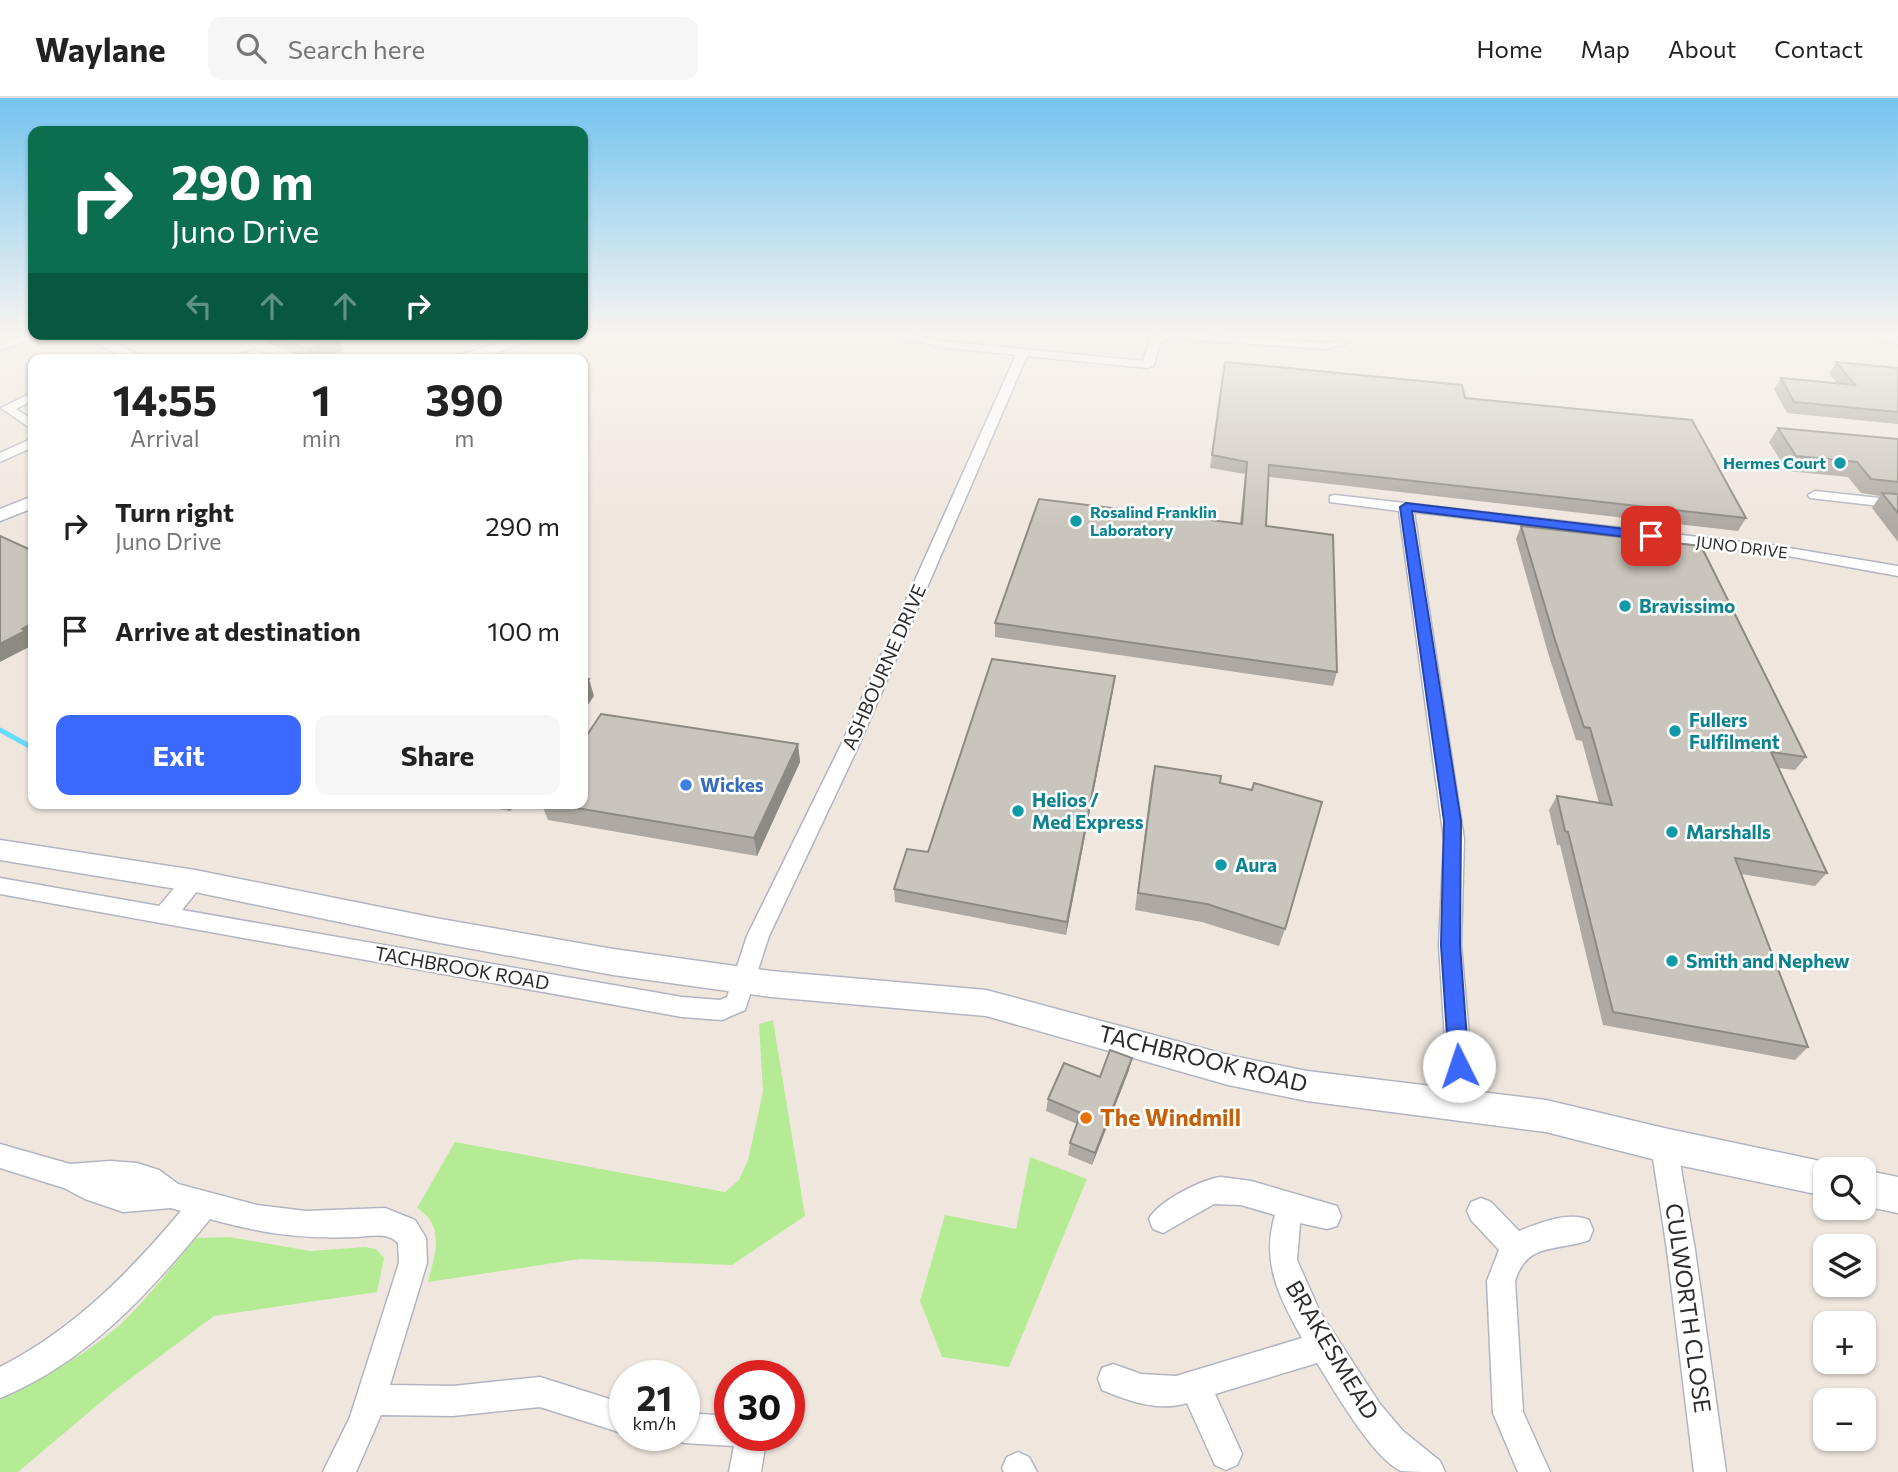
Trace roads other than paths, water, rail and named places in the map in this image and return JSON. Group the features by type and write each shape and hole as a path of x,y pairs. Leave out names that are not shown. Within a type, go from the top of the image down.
{"main road":[{"name":"TACHBROOK ROAD","path":"0,850 195,881 524,947 744,980 986,1003 1228,1070 1307,1086 1462,1103 1546,1116 1664,1145 1813,1176"},
{"path":"1876,1190 1898,1195"}],"street":[{"name":"ASHBOURNE DRIVE","path":"744,980 758,936 850,745 1004,397"},
{"path":"28,398 7,408 28,423"},
{"path":"0,458 28,444"},
{"path":"1815,495 1898,504"},
{"name":"JUNO DRIVE","path":"1335,499 1777,550 1898,571"},
{"path":"0,516 28,503"},
{"path":"1406,507 1454,839 1450,945 1462,1103"},
{"path":"163,916 195,881"},
{"name":"TACHBROOK ROAD","path":"11,883 163,916 682,1007 715,1010 730,1008 737,1003 744,980"},
{"name":"CULWORTH CLOSE","path":"1664,1145 1710,1472"},
{"path":"0,1156 70,1177 94,1191 123,1199 171,1195 282,1222 328,1226 384,1222 405,1230 412,1238 413,1263 371,1400 356,1440 339,1472"},
{"path":"1163,1219 1219,1189 1248,1194 1327,1216"},
{"path":"0,1383 51,1356 113,1309 146,1275 204,1205"},
{"name":"BRAKESMEAD","path":"1291,1207 1283,1242 1285,1269 1300,1303 1325,1346 1383,1432 1429,1472"},
{"path":"1481,1211 1516,1248"},
{"path":"1534,1472 1512,1425 1505,1394 1501,1281 1506,1261 1516,1248 1538,1237 1579,1230"},
{"path":"1113,1379 1141,1389 1175,1391 1325,1346"},
{"path":"1195,1385 1226,1454"},
{"path":"371,1400 453,1401 540,1392 609,1414"},
{"path":"745,1472 748,1451"}],"waterway":[{"path":"0,730 28,745"}],"place":[{"name":"Hermes Court","path":"1840,463"},
{"name":"Rosalind Franklin Laboratory","path":"1076,521"},
{"name":"Bravissimo","path":"1625,606"},
{"name":"Fullers Fulfilment","path":"1675,731"},
{"name":"Wickes","path":"686,785"},
{"name":"Helios / Med Express","path":"1018,811"},
{"name":"Marshalls","path":"1672,832"},
{"name":"Aura","path":"1221,865"},
{"name":"Smith and Nephew","path":"1672,961"},
{"name":"The Windmill","path":"1086,1118"}]}
